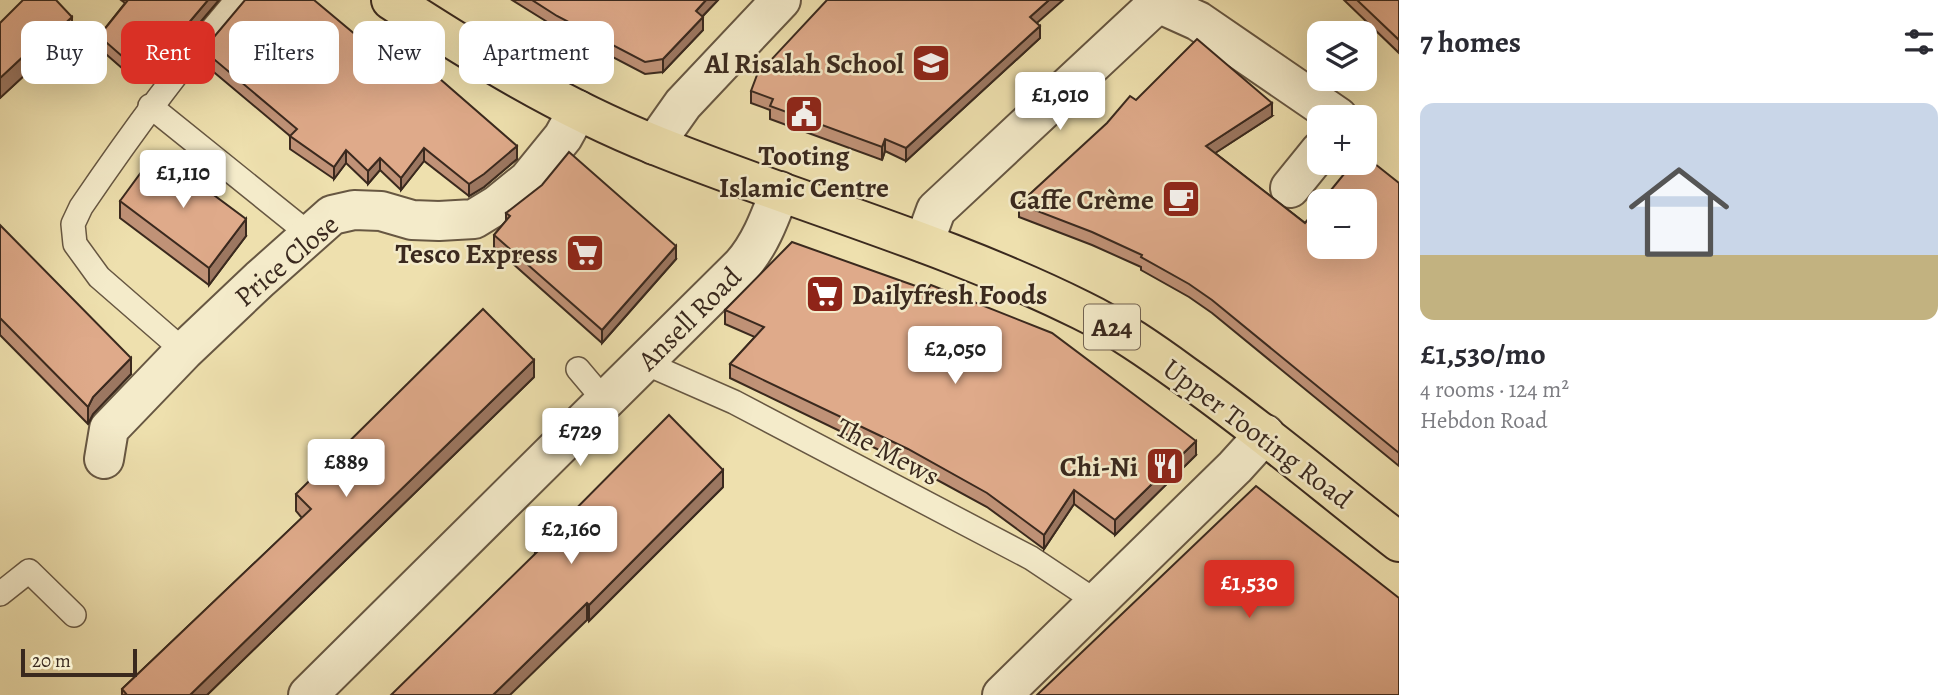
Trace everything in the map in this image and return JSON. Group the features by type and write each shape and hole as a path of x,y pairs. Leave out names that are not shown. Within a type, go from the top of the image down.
{"highway":[{"name":"Upper Tooting Road","path":"391,0 514,78 654,145 924,243 1108,324 1146,348 1265,434 1399,542"}],"street":[{"path":"654,145 683,104 781,0"},
{"path":"924,243 936,210 1159,1 1198,21 1320,105"},
{"name":"Price Close","path":"104,459 109,429 184,351 332,215 354,210 381,211 412,220 474,219 497,205 528,180 564,137 578,110"},
{"path":"1290,188 1307,167"},
{"name":"Ansell Road","path":"308,695 645,363 753,252 780,191"},
{"path":"1002,695 1236,467 1265,434"}],"lane":[{"path":"184,351 99,277 75,244 72,225 80,206 150,106 194,49 237,0"},
{"path":"150,106 309,234"},
{"name":"The Mews","path":"645,363 734,402 1031,558 1097,602"},
{"path":"578,369 605,401"},
{"path":"0,594 29,571 74,615"}],"building":[{"path":"23,0 56,0 72,17 68,21 21,21 21,58 0,78 0,23"},
{"path":"128,0 208,0 190,21 121,21 121,55 107,43 107,26"},
{"path":"245,0 314,0 353,33 353,84 445,83 517,146 469,184 424,148 401,178 380,158 368,171 346,150 334,167 290,136 297,129 243,84 339,84 339,21 229,21 229,72 215,60 215,36"},
{"path":"532,0 706,0 696,11 703,17 663,59 645,62 614,46 614,21 567,21"},
{"path":"827,0 1049,0 1030,17 1040,26 906,148 885,139 882,147 770,106 773,99 751,91 757,75"},
{"path":"1357,0 1399,0 1399,40"},
{"path":"1197,39 1272,103 1206,146 1305,223 1307,221 1307,259 1377,259 1377,189 1332,189 1343,175 1377,175 1377,166 1399,183 1399,453 1189,284 1141,257 1142,255 1019,204 1107,123 1130,96 1136,100"},
{"path":"156,152 246,219 209,268 120,201"},
{"name":"Tesco Express","path":"569,152 676,246 602,330 494,235 510,216 506,213 542,185"},
{"path":"0,225 131,358 93,397 88,407 0,318"},
{"path":"792,242 927,290 931,285 1052,333 1196,441 1115,520 1074,490 1044,535 987,493 908,449 730,364 764,327 725,310"},
{"path":"483,309 534,360 190,695 127,695 122,689 311,509 296,494"},
{"path":"669,415 723,470 589,605 587,603 493,695 391,695 537,552 535,550"},
{"path":"1256,486 1399,598 1399,695 1037,695"}],"place":[{"name":"Al Risalah School","path":"931,63"},
{"name":"Tooting Islamic Centre","path":"804,114"},
{"name":"Caffe Crème","path":"1181,199"},
{"name":"Tesco Express","path":"585,253"},
{"name":"Dailyfresh Foods","path":"825,294"},
{"name":"Chi-Ni","path":"1165,466"}]}
